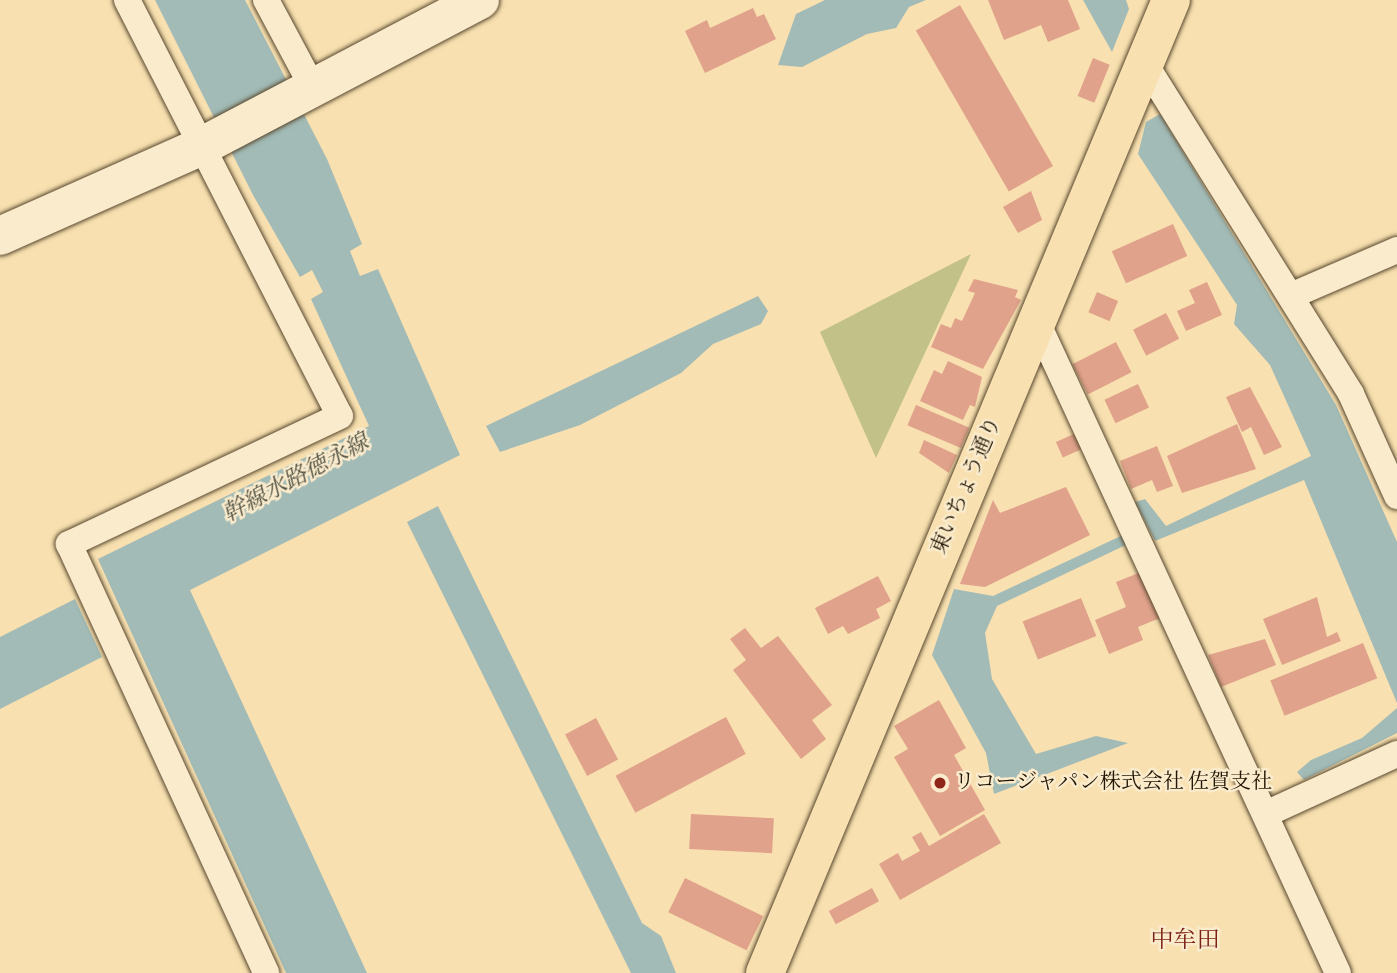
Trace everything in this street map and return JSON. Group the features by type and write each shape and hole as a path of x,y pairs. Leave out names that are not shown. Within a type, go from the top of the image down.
{"main road":[{"name":"東いちょう通り","path":"765,973 1171,0"}],"street":[{"path":"127,0 340,416 69,544 266,973"},
{"path":"266,0 313,88"},
{"path":"0,236 202,146 480,0"},
{"path":"1145,64 1293,295 1351,394 1397,496"},
{"path":"1293,295 1397,250"},
{"path":"1036,320 1268,813 1338,973"},
{"path":"1268,813 1397,754"}],"green space":[{"path":"971,254 876,458 820,332"}],"water":[{"name":"幹線水路徳永線","path":"155,0 245,0 327,159 362,244 350,251 360,276 378,269 460,455 190,590 367,973 286,973 98,559 369,426 311,299 323,292 312,270 300,277 253,195"},
{"path":"825,0 926,0 909,7 896,28 867,34 802,67 778,65 796,14"},
{"path":"1083,0 1126,0 1129,9 1112,52"},
{"path":"1160,114 1336,405 1397,542 1397,703 1304,480 1155,541 1135,502 1145,499 1166,526 1311,456 1270,365 1234,324 1237,305 1138,154 1146,122"},
{"path":"758,296 768,311 761,324 713,344 681,373 580,425 500,452 486,426"},
{"path":"438,506 642,923 661,936 676,973 631,973 407,522"},
{"path":"1125,534 1128,544 997,606 985,633 992,679 1036,754 1096,736 1128,743 994,794 986,753 932,655 954,589 993,596"},
{"path":"75,599 102,657 0,709 0,637"},
{"path":"1397,708 1397,733 1304,780 1297,772 1311,760 1362,738"}],"building":[{"path":"988,0 1068,0 1080,29 1048,42 1041,25 1004,40"},
{"path":"960,5 1053,166 1009,192 916,30"},
{"path":"753,8 757,17 764,14 776,39 705,73 685,31 707,20 710,28"},
{"path":"1093,58 1110,65 1094,103 1078,96"},
{"path":"1031,191 1042,220 1018,233 1003,207"},
{"path":"1173,224 1187,256 1126,283 1112,251"},
{"path":"974,279 1018,290 1015,297 1021,300 983,369 931,347 941,324 951,328 955,318 962,321 975,293 968,291"},
{"path":"1207,282 1222,315 1186,331 1177,311 1195,303 1189,290"},
{"path":"1097,292 1118,301 1110,321 1088,312"},
{"path":"1166,313 1179,339 1146,356 1133,330"},
{"path":"1116,342 1131,372 1088,395 1072,364"},
{"path":"948,361 982,377 975,407 970,405 963,420 920,401 934,370 942,374"},
{"path":"1138,384 1149,408 1115,423 1104,400"},
{"path":"1250,387 1282,447 1264,455 1251,427 1242,432 1226,397"},
{"path":"916,405 969,428 961,448 907,425"},
{"path":"1237,424 1256,469 1182,493 1167,456"},
{"path":"1076,433 1083,449 1063,457 1056,442"},
{"path":"924,440 957,455 949,473 919,453"},
{"path":"1157,446 1173,486 1157,492 1152,480 1131,489 1120,461"},
{"path":"1066,487 1090,535 985,587 960,584 993,500 1000,513"},
{"path":"1146,570 1165,616 1138,627 1143,640 1109,654 1095,620 1126,607 1116,582"},
{"path":"878,576 891,601 876,609 880,618 848,634 843,626 828,634 815,608"},
{"path":"1317,597 1327,637 1337,632 1341,641 1282,665 1263,619"},
{"path":"1081,598 1096,636 1038,660 1023,622"},
{"path":"745,628 761,648 778,636 832,705 812,720 826,739 801,759 733,670 746,660 730,639"},
{"path":"1265,639 1276,665 1221,687 1208,655"},
{"path":"1363,643 1377,678 1285,716 1270,680"},
{"name":"リコージャパン株式会社 佐賀支社","path":"939,700 966,748 954,755 985,810 940,836 894,757 908,749 894,726"},
{"path":"726,717 746,754 635,813 616,776"},
{"path":"596,718 618,759 587,776 565,734"},
{"path":"691,814 774,818 772,853 689,849"},
{"path":"984,814 1001,843 900,900 879,864 898,853 902,861 920,851 912,837 921,832 929,846"},
{"path":"685,878 763,916 747,950 668,912"},
{"path":"872,888 879,901 836,924 829,911"}],"place":[{"name":"リコージャパン株式会社 佐賀支社","path":"940,783"}],"district":[{"name":"中牟田","path":"1185,941"}]}
